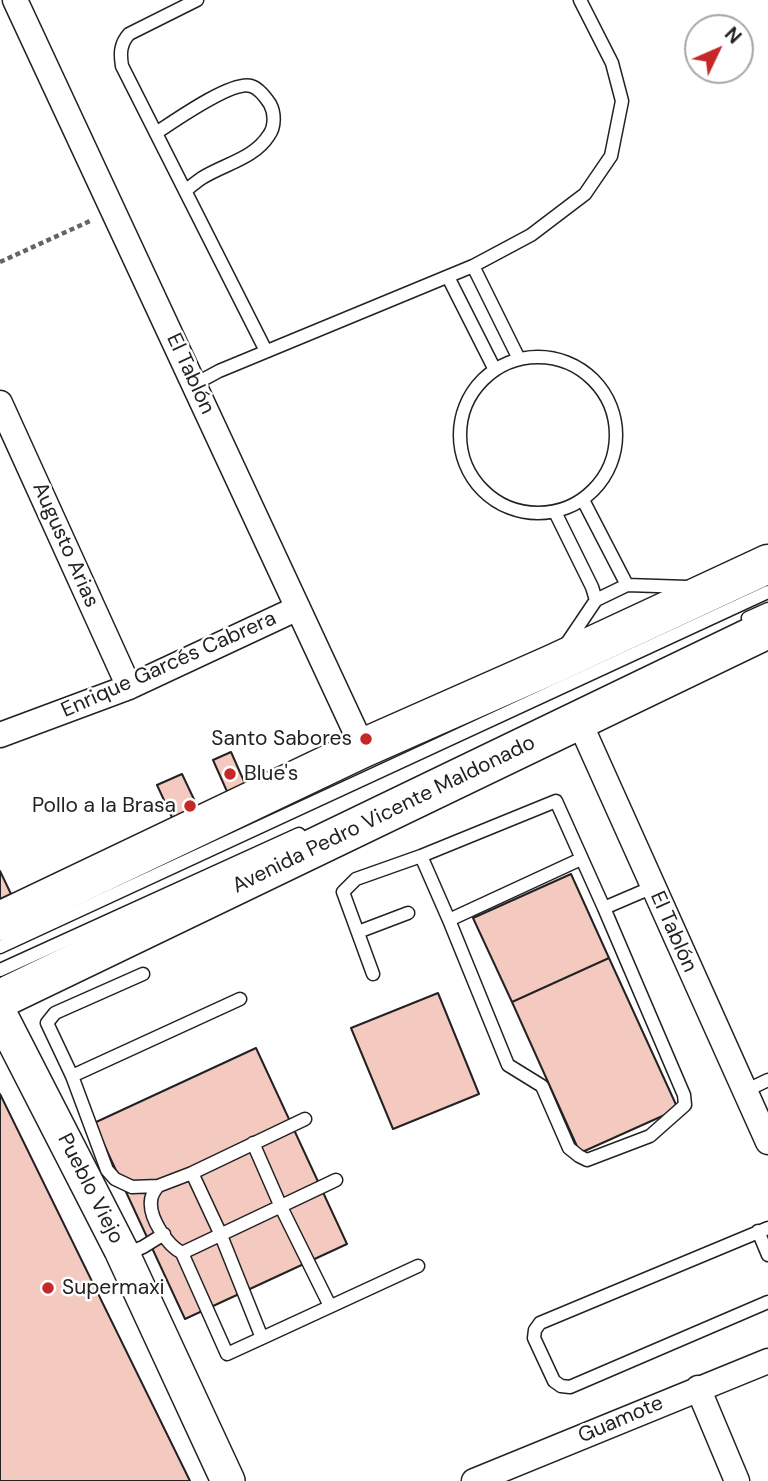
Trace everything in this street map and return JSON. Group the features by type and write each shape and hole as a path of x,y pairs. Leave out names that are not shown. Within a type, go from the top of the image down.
{"main road":[{"path":"0,921 363,748 553,664 768,564"},
{"name":"Avenida Pedro Vicente Maldonado","path":"0,999 569,718 739,641 751,627"}],"street":[{"name":"El Tablón","path":"15,0 363,748"},
{"name":"Augusto Arias","path":"0,403 129,687"},
{"name":"Enrique Garcés Cabrera","path":"0,735 129,687 298,608"},
{"name":"El Tablón","path":"569,718 653,887 768,1142"},
{"name":"Pueblo Viejo","path":"0,1014 122,1252 228,1481"},
{"name":"Guamote","path":"474,1481 768,1361"},
{"path":"698,1388 737,1481"}],"lane":[{"path":"197,0 138,29 124,40 120,53 122,66 266,351"},
{"path":"194,384 266,351 473,266 531,235 585,194 611,156 622,101 612,63 580,0"},
{"path":"156,133 221,93 241,86 251,86 258,90 272,108 274,118 271,134 257,150 203,177 185,191"},
{"path":"473,266 519,359"},
{"path":"448,277 495,370"},
{"path":"546,357 572,365 594,381 610,403 616,430 613,456 602,481 583,500 555,512 529,513 502,505 481,488 466,466 460,439 463,412 475,388 495,370 519,359 546,357"},
{"path":"583,500 627,585"},
{"path":"555,512 596,600"},
{"path":"553,664 596,600 627,585 705,588 726,583"},
{"path":"0,947 768,592"},
{"path":"751,627 768,609"},
{"path":"523,732 569,718"},
{"path":"373,974 343,892 349,884 556,801 684,1095 685,1105 650,1136 587,1160 569,1148 542,1086 508,1065 421,856"},
{"path":"0,970 317,826"},
{"path":"449,920 581,859"},
{"path":"604,908 653,887"},
{"path":"358,932 408,913"},
{"path":"143,974 55,1013 47,1023 72,1076 107,1170 115,1180 132,1187 158,1186 192,1173 305,1119"},
{"path":"72,1076 240,999"},
{"path":"745,1091 768,1080"},
{"path":"253,1143 330,1306"},
{"path":"192,1173 220,1233 262,1338"},
{"path":"182,1253 336,1180"},
{"path":"158,1186 151,1197 153,1214 171,1245 182,1253 227,1354 418,1266"},
{"path":"122,1252 162,1230"},
{"path":"768,1255 763,1230 540,1323 534,1338 554,1381 569,1387 768,1302"}],"path":[{"path":"0,262 113,210"}],"building":[{"name":"Blue's","path":"231,752 247,788 229,796 213,760"},
{"path":"182,774 200,812 175,824 157,785"},
{"path":"0,871 11,894 0,899"},
{"path":"571,874 609,958 512,1002 473,918"},
{"path":"609,958 678,1109 580,1153 512,1002"},
{"path":"438,993 479,1094 393,1129 351,1028"},
{"path":"256,1048 347,1244 185,1319 94,1123"},
{"name":"Supermaxi","path":"0,1094 190,1481 0,1481"}],"place":[{"name":"Santo Sabores","path":"366,739"},
{"name":"Blue's","path":"230,774"},
{"name":"Pollo a la Brasa","path":"190,806"},
{"name":"Supermaxi","path":"48,1288"}]}
